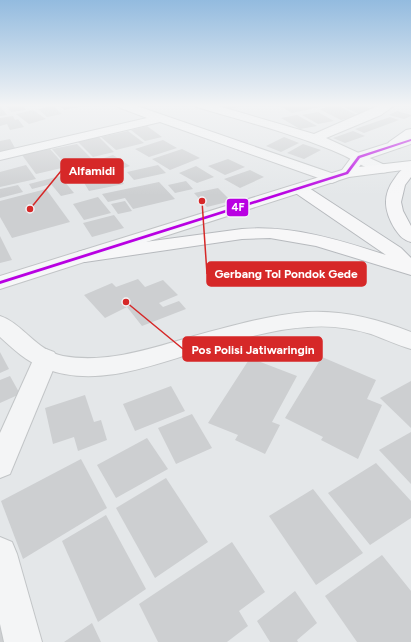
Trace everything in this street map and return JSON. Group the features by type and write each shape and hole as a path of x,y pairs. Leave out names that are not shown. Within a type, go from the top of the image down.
{"main road":[{"path":"394,145 407,135"},
{"path":"347,173 359,157 411,140"},
{"path":"0,283 347,173 411,165"},
{"path":"411,169 400,178 394,189 393,201 395,211 402,227 411,237"},
{"path":"300,189 394,252 411,269"},
{"path":"85,256 242,234 264,233 286,234 309,239 411,269"}],"street":[{"path":"0,156 90,135"},
{"path":"205,135 332,178"},
{"path":"304,135 359,157 382,169"},
{"path":"314,138 321,135"},
{"path":"0,324 19,342 46,358 62,365 86,366 117,364 147,359 233,334 287,321 323,319 359,324 397,335 411,341"},
{"path":"0,465 46,358"},
{"path":"0,554 23,642"}],"building":[{"path":"110,135 133,135 144,143 116,150 101,137"},
{"path":"137,135 159,135 162,137 145,141"},
{"path":"342,135 365,136 345,143 333,138"},
{"path":"99,137 114,152 93,157 78,142"},
{"path":"284,137 299,143 281,152 266,146"},
{"path":"10,139 16,150 0,153 0,141"},
{"path":"163,140 177,148 149,157 135,149"},
{"path":"77,144 92,159 67,166 52,149"},
{"path":"303,144 321,150 304,159 287,153"},
{"path":"50,149 66,167 36,174 22,155"},
{"path":"182,149 200,158 170,170 152,159"},
{"path":"113,155 130,166 115,171 98,160"},
{"path":"228,159 245,167 225,175 208,166"},
{"path":"26,165 36,179 0,187 0,172"},
{"path":"158,165 166,173 134,180 127,172"},
{"path":"196,166 214,177 197,183 179,173"},
{"path":"250,170 264,177 240,188 224,179"},
{"path":"118,174 124,184 89,191 83,181"},
{"path":"60,176 74,193 61,196 51,184 32,189 29,184"},
{"path":"186,181 193,189 175,193 168,185"},
{"path":"159,182 175,199 133,209 125,198 108,202 102,194"},
{"path":"18,185 23,192 0,198 0,189"},
{"path":"218,188 231,201 207,207 194,193"},
{"path":"46,189 70,222 12,238 0,217 0,201"},
{"path":"98,197 111,213 84,220 73,204"},
{"path":"125,201 132,211 118,214 111,204"},
{"path":"114,215 124,228 92,237 83,223"},
{"path":"0,236 12,260 0,263"},
{"path":"138,279 145,287 163,280 178,295 159,303 163,307 179,301 186,309 142,326 127,307 105,318 84,295 112,283 116,287"},
{"path":"0,352 9,369 0,373"},
{"path":"322,357 376,380 367,399 382,405 358,459 321,440 323,437 285,418"},
{"path":"250,358 297,376 272,422 280,425 265,454 235,440 238,435 208,423"},
{"path":"10,376 20,394 0,403 0,380"},
{"path":"411,381 411,428 380,398"},
{"path":"171,386 185,411 135,431 123,404"},
{"path":"85,395 94,422 101,420 107,440 78,451 74,437 53,444 45,408"},
{"path":"192,414 212,448 176,464 158,428"},
{"path":"411,432 411,484 379,450"},
{"path":"147,438 168,469 116,498 97,465"},
{"path":"81,459 107,508 23,559 1,501"},
{"path":"376,463 411,501 411,518 370,545 328,493"},
{"path":"166,478 208,542 155,578 116,508"},
{"path":"313,489 363,553 316,585 269,516"},
{"path":"106,515 146,589 98,622 62,541"},
{"path":"232,542 265,592 239,611 248,626 227,642 158,642 139,604"},
{"path":"382,555 411,591 411,642 357,642 325,596"},
{"path":"295,591 317,623 297,640 298,642 270,642 257,621"},
{"path":"0,606 8,642 0,642"},
{"path":"92,623 101,642 64,642"}],"transit line":[{"name":"4F","path":"0,283 347,173 359,157 411,140"}],"place":[{"name":"Gerbang Tol Pondok Gede","path":"202,201"},
{"name":"Alfamidi","path":"30,209"},
{"name":"Pos Polisi Jatiwaringin","path":"126,302"}]}
